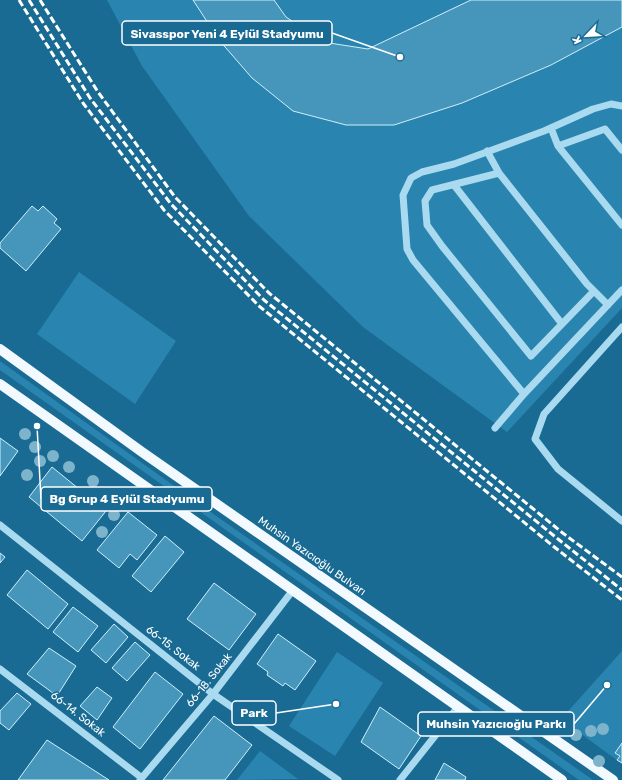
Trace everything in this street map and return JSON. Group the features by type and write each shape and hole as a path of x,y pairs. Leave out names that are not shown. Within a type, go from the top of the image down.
{"main road":[{"name":"Muhsin Yazıcıoğlu Bulvarı","path":"0,349 142,452 613,780"},
{"path":"0,384 562,780"}],"street":[{"path":"524,394 418,266 407,249 403,195 411,178 422,172 454,164 487,152 551,128 593,109 611,104 622,106"},
{"path":"551,128 558,146 622,225"},
{"path":"558,146 605,129 622,150"},
{"path":"487,152 500,173 582,277 608,305"},
{"path":"500,173 432,190 424,201 427,225 442,246 531,356 594,291"},
{"path":"454,185 562,324"},
{"path":"495,428 524,394 622,290"},
{"path":"622,326 544,414 535,439 558,469 622,522"},
{"name":"66-15. Sokak","path":"0,525 213,694 338,780"},
{"name":"66-18. Sokak","path":"141,779 213,694 293,590"},
{"name":"66-14. Sokak","path":"0,669 141,779"},
{"path":"400,780 458,707"}],"shaded area":[{"path":"107,0 622,0 622,308 507,432 363,327 249,216 142,66"},
{"path":"79,272 176,341 135,404 37,334"},
{"path":"0,361 202,506 593,780 579,780 0,370"},
{"path":"622,651 622,764 561,719"},
{"path":"337,652 383,683 335,756 289,726"},
{"path":"260,751 298,779 237,780"}],"building":[{"path":"193,0 274,0 286,17 323,42 368,49 471,0 622,0 622,27 551,65 462,103 394,125 346,125 293,111 252,78 219,40"},
{"path":"32,206 38,211 43,206 57,219 54,223 61,229 26,271 0,248 0,243"},
{"path":"0,438 18,451 0,476"},
{"path":"52,467 106,511 82,541 29,497"},
{"path":"128,512 157,535 137,560 130,554 119,568 97,550"},
{"path":"165,536 184,552 151,592 132,576"},
{"path":"0,553 5,557 0,563"},
{"path":"27,570 68,604 48,629 7,595"},
{"path":"214,583 256,614 229,650 187,619"},
{"path":"73,607 98,626 78,652 53,632"},
{"path":"114,624 128,637 106,663 91,650"},
{"path":"278,634 316,661 295,690 285,683 283,686 267,675 268,672 257,664"},
{"path":"135,642 150,655 127,681 112,668"},
{"path":"49,648 76,666 57,696 27,674"},
{"path":"155,672 183,694 140,749 113,727"},
{"path":"97,687 112,698 97,720 80,706"},
{"path":"17,693 31,704 9,730 0,723 0,711"},
{"path":"380,707 421,736 399,769 361,742"},
{"path":"214,716 252,745 225,780 163,780"},
{"path":"47,740 109,780 18,780"},
{"path":"622,743 622,763 617,760 620,756 615,753"},
{"path":"444,763 466,777 465,780 435,780"}],"railway":[{"path":"19,0 83,103 164,210 259,306 553,546 622,600"},
{"path":"29,0 90,98 171,204 264,300 622,590"},
{"path":"40,0 98,92 175,197 269,293 564,534 622,577"}],"place":[{"name":"Sivasspor Yeni 4 Eylül Stadyumu","path":"400,57"},
{"name":"Bg Grup 4 Eylül Stadyumu","path":"37,426"},
{"name":"Muhsin Yazıcıoğlu Parkı","path":"607,685"},
{"name":"Park","path":"336,704"}]}
